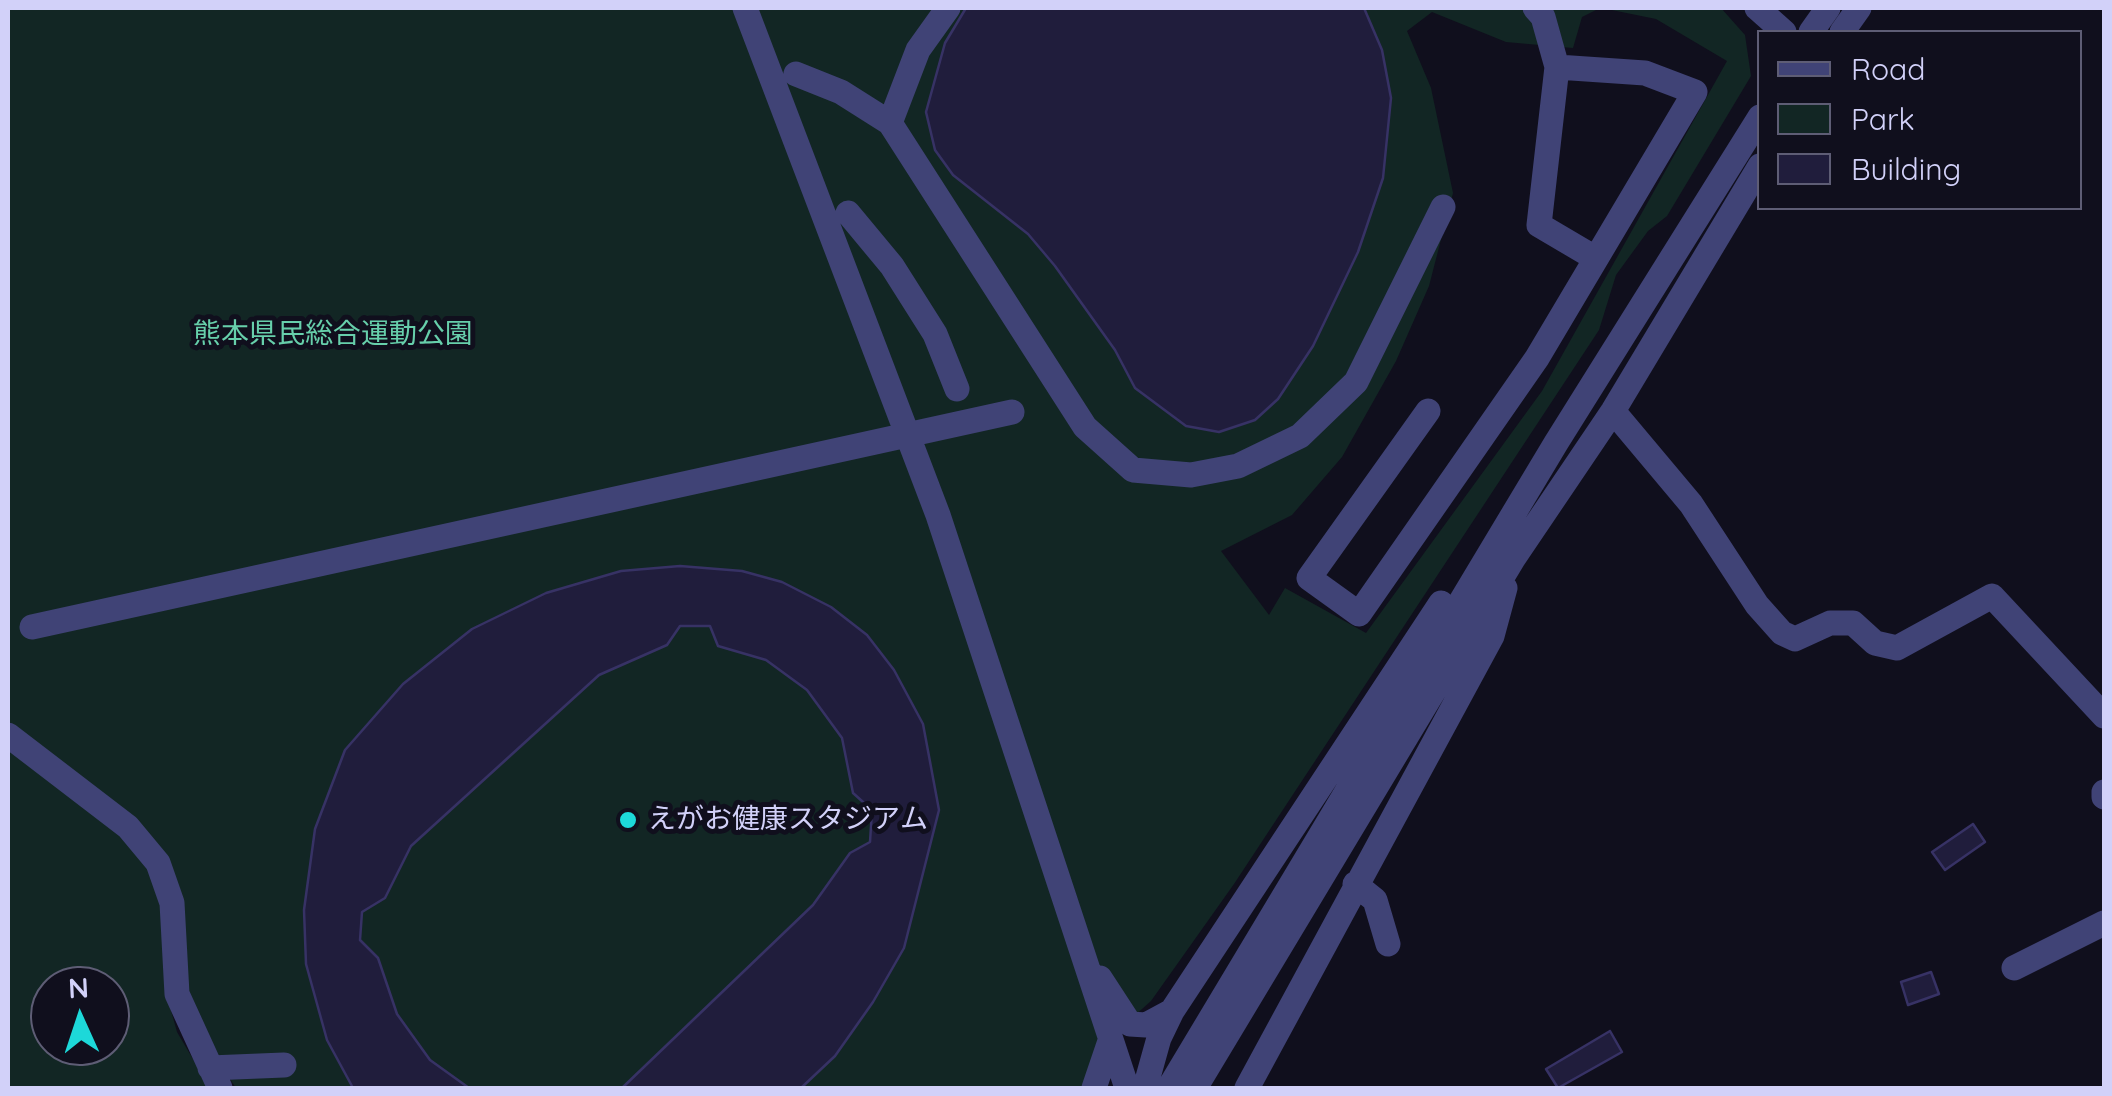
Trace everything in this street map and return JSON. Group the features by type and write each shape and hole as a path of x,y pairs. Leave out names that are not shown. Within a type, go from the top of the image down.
{"street":[{"path":"745,8 938,514 1126,1088"},
{"path":"890,123 918,50 948,8"},
{"path":"1535,8 1542,16 1556,67 1539,225 1595,258"},
{"path":"1756,8 1782,30"},
{"path":"1812,30 1828,8"},
{"path":"1843,30 1859,8"},
{"path":"1428,410 1308,578 1358,614 1478,447 1695,92 1645,73 1556,67"},
{"path":"796,74 841,92 890,123 1085,427 1133,470 1191,475 1238,466 1300,436 1356,382 1443,208"},
{"path":"1169,1088 1208,1046 1757,122"},
{"path":"1145,1088 1158,1038 1172,1011 1455,582 1503,554 1613,411 1757,171"},
{"path":"848,214 892,266 927,320 958,390"},
{"path":"1613,411 1691,504 1757,605 1782,633 1795,639 1830,623 1853,623 1875,643 1897,648 1992,596 2104,716"},
{"path":"32,627 1012,412"},
{"path":"1247,1088 1492,636 1503,554"},
{"path":"8,735 128,827 158,863 172,903 177,994 215,1078 284,1065"},
{"path":"1355,884 1375,900 1388,944"},
{"path":"2014,968 2104,924"},
{"path":"1080,948 1130,1024 1146,1025 1172,1011"},
{"path":"1094,1088 1110,1040"},
{"path":"1195,1088 1208,1046"}],"green space":[{"name":"熊本県民総合運動公園","path":"8,8 966,8 945,43 926,111 935,150 953,175 1028,234 1055,266 1115,350 1135,388 1186,426 1219,432 1255,420 1391,98 1382,50 1364,8 1600,8 1582,17 1573,48 1506,42 1432,12 1407,31 1431,88 1453,193 1429,286 1396,361 1342,457 1292,515 1221,551 1269,615 1285,588 1366,633 1542,391 1727,61 1656,19 1602,8 1721,8 1745,35 1751,76 1667,216 1648,231 1616,275 1599,330 1234,884 1151,1001 1106,1041 1081,1088 236,1088 195,1026 183,972 135,823 8,722"},
{"path":"8,746 121,834 156,879 164,904 167,996 177,1032 210,1088 8,1088"}],"building":[{"path":"966,8 1364,8 1382,50 1391,98 1383,178 1358,252 1313,346 1278,399 1255,420 1219,432 1186,426 1135,388 1115,350 1055,266 1028,234 953,175 935,150 926,112 945,43"},
{"path":"680,566 742,571 782,582 831,607 867,635 894,670 923,724 939,810 904,948 873,1002 835,1056 801,1088 622,1088 813,905 850,853 870,842 872,810 853,793 842,738 807,690 766,660 718,646 710,626 680,626 667,645 599,675 411,846 385,898 362,912 360,940 378,958 397,1014 430,1060 469,1088 353,1088 327,1040 306,964 304,910 315,829 345,750 403,684 472,629 546,593 621,571"},
{"path":"1973,824 1985,842 1945,870 1932,852"},
{"path":"1931,972 1939,994 1908,1005 1901,982"},
{"path":"1610,1031 1622,1052 1558,1088 1546,1069"}],"place":[{"name":"えがお健康スタジアム","path":"628,820"}]}
